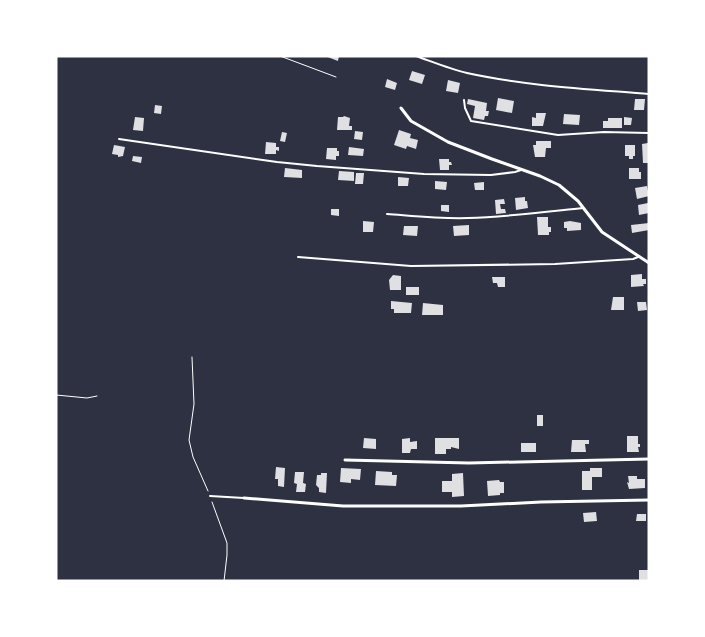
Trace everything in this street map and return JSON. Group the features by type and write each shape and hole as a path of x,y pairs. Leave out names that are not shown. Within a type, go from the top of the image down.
{"street":[{"path":"401,108 411,121 448,142 522,169 559,185 572,194 602,232 649,263"},
{"path":"345,460 469,463 649,460"},
{"path":"244,498 362,506 460,506 649,500"}],"lane":[{"path":"416,56 465,72 489,77 649,94"},
{"path":"464,100 470,120 479,122 558,135 604,132 649,133"},
{"path":"119,139 277,162 424,174 491,175 515,172 522,169"},
{"path":"387,214 467,218 583,208"},
{"path":"298,257 411,266 555,264 639,257"},
{"path":"210,496 244,498"}],"path":[{"path":"280,56 336,77"},
{"path":"192,357 194,404 189,440 227,543 224,581"},
{"path":"56,395 87,398 97,396"}],"building":[{"path":"325,56 339,56 338,61"},
{"path":"412,71 425,75 422,84 409,80"},
{"path":"387,79 397,83 395,90 385,87"},
{"path":"448,80 460,83 458,93 446,91"},
{"path":"498,98 514,101 512,113 496,110"},
{"path":"468,99 487,103 486,111 489,111 488,116 485,116 484,120 473,118 475,106 467,104"},
{"path":"635,99 645,99 644,110 634,110"},
{"path":"155,105 162,106 161,114 154,113"},
{"path":"536,113 546,113 543,126 532,126 532,117 536,118"},
{"path":"564,114 580,115 579,125 563,124"},
{"path":"135,117 144,118 143,131 133,130"},
{"path":"338,117 350,118 349,126 352,126 352,130 337,130"},
{"path":"624,117 632,118 631,125 624,125"},
{"path":"608,118 622,118 622,128 603,128 603,121 608,121"},
{"path":"399,130 411,134 410,138 418,140 416,149 407,146 406,149 394,145"},
{"path":"355,131 363,132 362,140 354,139"},
{"path":"282,132 287,133 285,142 280,141"},
{"path":"536,141 551,141 551,148 546,148 545,157 535,157 533,145 536,145"},
{"path":"266,142 276,143 279,151 276,150 276,154 265,154"},
{"path":"648,143 649,163 643,163 642,144"},
{"path":"114,145 125,147 123,156 118,157 118,155 112,154"},
{"path":"625,145 635,145 635,156 633,156 633,159 625,156"},
{"path":"349,147 364,149 363,156 348,155"},
{"path":"327,148 337,148 339,156 336,156 336,160 326,159"},
{"path":"133,156 142,157 141,163 132,161"},
{"path":"439,159 449,159 452,165 449,165 449,170 440,170"},
{"path":"285,168 302,170 302,178 284,177"},
{"path":"629,168 639,168 641,179 629,179"},
{"path":"339,171 354,172 354,181 338,180"},
{"path":"356,173 364,173 363,184 355,184"},
{"path":"398,177 409,178 408,186 398,186"},
{"path":"435,181 447,182 446,190 435,189"},
{"path":"484,182 484,190 475,190 474,183"},
{"path":"647,186 649,196 637,199 635,188"},
{"path":"525,197 528,208 516,210 515,198"},
{"path":"504,199 505,204 500,204 501,209 505,209 506,213 496,214 495,200"},
{"path":"648,203 649,213 639,215 638,205"},
{"path":"441,205 449,205 449,212 441,211"},
{"path":"331,209 339,209 339,216 331,215"},
{"path":"537,217 548,217 548,227 551,227 549,235 538,235"},
{"path":"363,221 374,222 373,232 363,232"},
{"path":"564,222 581,223 581,230 567,231 567,228 564,228"},
{"path":"649,223 649,230 632,233 631,225"},
{"path":"469,225 469,235 454,236 453,226"},
{"path":"404,226 418,226 417,236 403,235"},
{"path":"642,274 642,279 646,279 646,284 643,284 644,286 631,287 631,275"},
{"path":"393,275 401,276 401,290 390,290 389,280"},
{"path":"492,277 505,277 505,287 498,287 497,283 493,283"},
{"path":"406,287 419,287 419,295 406,295"},
{"path":"613,297 624,297 624,310 611,310"},
{"path":"391,301 412,303 411,313 394,313 394,309 391,309"},
{"path":"637,302 646,302 647,310 638,311"},
{"path":"423,303 443,305 443,315 422,315"},
{"path":"537,415 543,415 543,426 537,426"},
{"path":"627,436 638,436 639,452 627,452"},
{"path":"364,438 376,439 376,449 363,448"},
{"path":"410,438 410,442 417,441 417,449 411,449 410,453 402,453 402,439"},
{"path":"435,438 459,438 459,449 451,447 451,449 446,449 446,454 435,454"},
{"path":"572,440 589,440 589,444 585,444 586,452 571,452"},
{"path":"521,443 536,443 536,452 521,452"},
{"path":"276,467 285,468 284,487 278,486 278,479 275,479"},
{"path":"341,468 361,469 360,480 351,479 351,483 340,482"},
{"path":"590,468 602,468 602,477 592,477 592,490 582,490 582,471 590,471"},
{"path":"376,471 392,472 392,475 397,475 396,486 375,485"},
{"path":"295,472 304,472 303,483 306,484 305,492 296,492 297,484 294,483"},
{"path":"321,473 327,473 326,493 319,492 319,488 316,485 317,475 321,475"},
{"path":"463,473 464,496 452,497 452,492 442,492 442,481 452,481 452,474"},
{"path":"628,476 637,476 637,479 645,479 645,488 629,489"},
{"path":"499,480 504,482 504,493 488,496 487,481"},
{"path":"596,512 597,521 584,522 583,513"},
{"path":"637,514 646,514 646,521 636,521"},
{"path":"639,570 649,570 648,580 639,580"}]}
